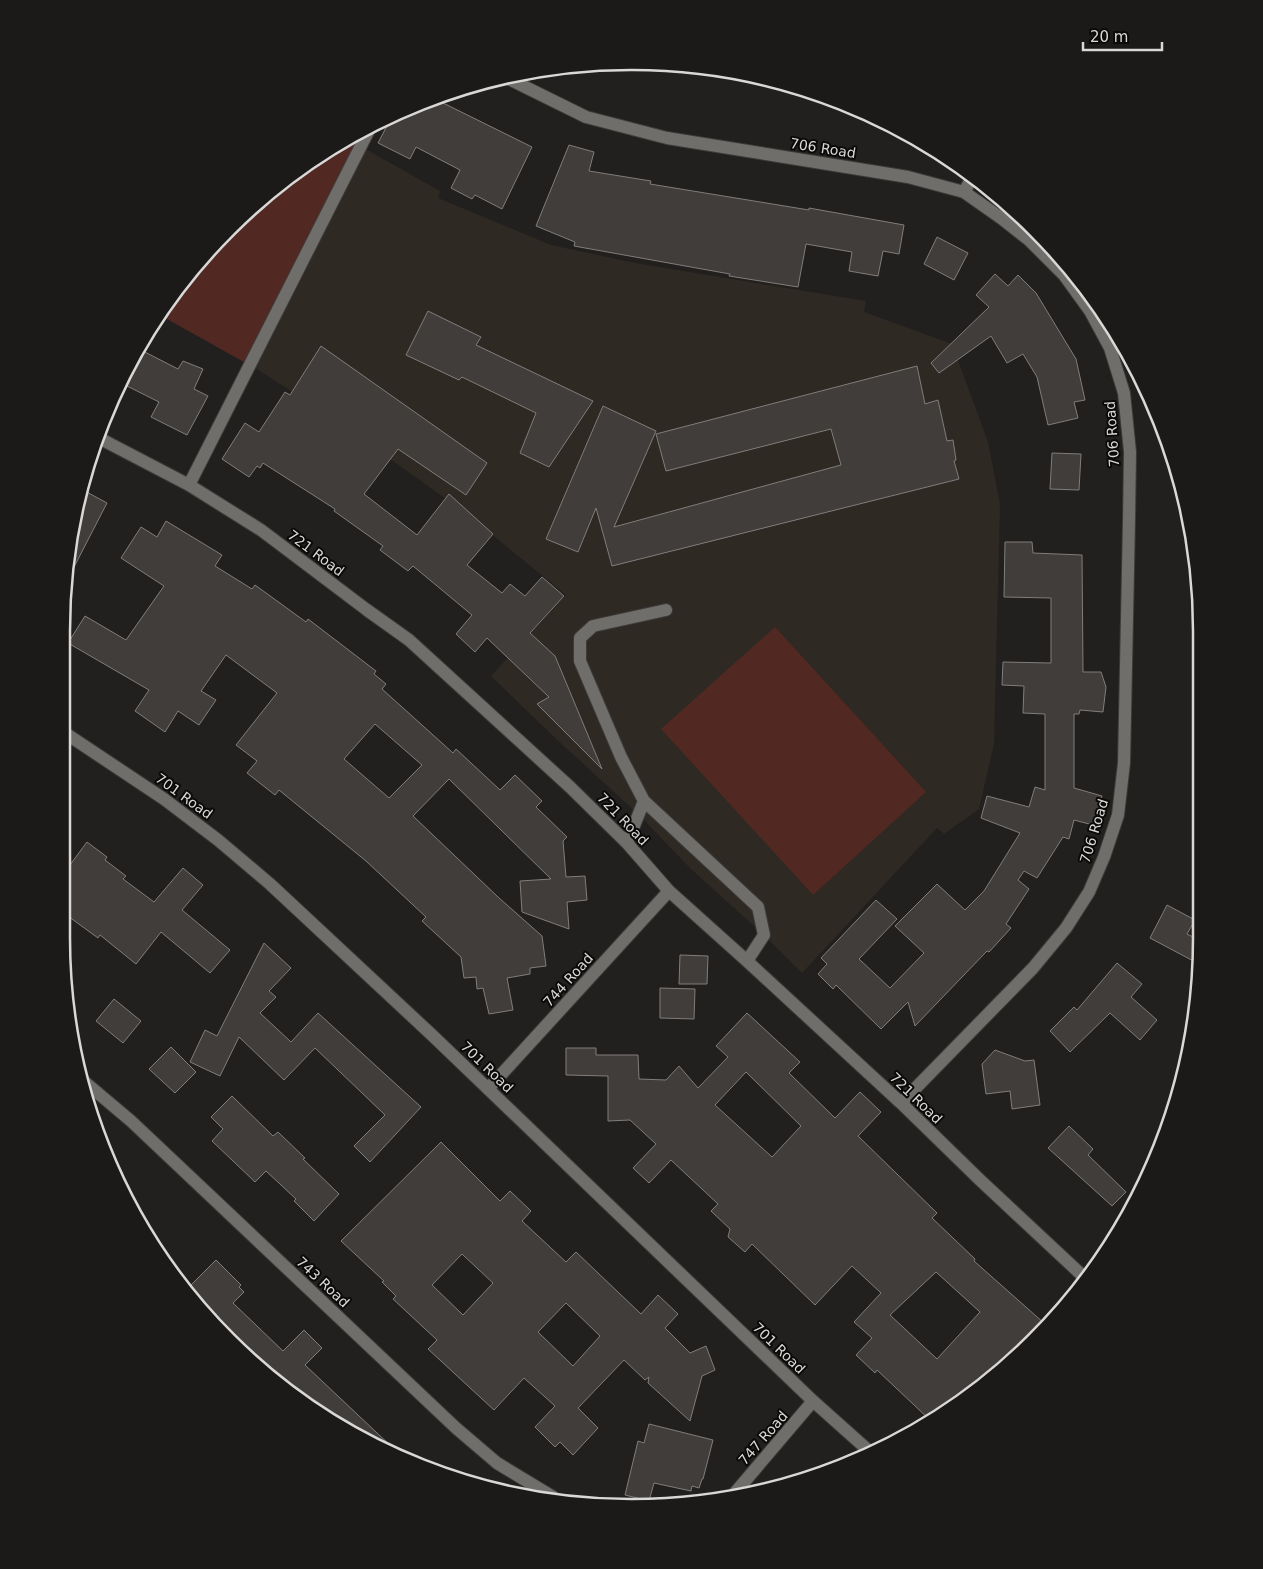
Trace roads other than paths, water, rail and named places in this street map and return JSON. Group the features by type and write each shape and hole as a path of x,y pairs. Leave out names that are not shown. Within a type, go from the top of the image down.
{"street":[{"name":"706 Road","path":"518,82 586,117 629,129 676,140 908,177 964,192 1002,218 1029,240 1064,275 1090,311 1110,348 1124,393 1130,452 1124,763 1118,815 1104,857 1089,892 1066,928 1033,968 901,1103"},
{"path":"189,485 367,137"},
{"path":"964,192 969,183"},
{"name":"721 Road","path":"104,441 189,485 260,530 409,640 556,774 627,843 669,891 747,960 901,1103 1081,1274"},
{"path":"666,610 593,626 580,638 580,662 621,757 644,801 758,906 764,935 747,960"},
{"name":"701 Road","path":"70,736 164,799 218,840 270,884 488,1089 813,1401 866,1447"},
{"path":"627,843 644,801"},
{"name":"744 Road","path":"488,1089 669,891"},
{"name":"743 Road","path":"90,1087 131,1121 456,1428 497,1464 544,1492"},
{"name":"747 Road","path":"739,1488 813,1401"}]}
